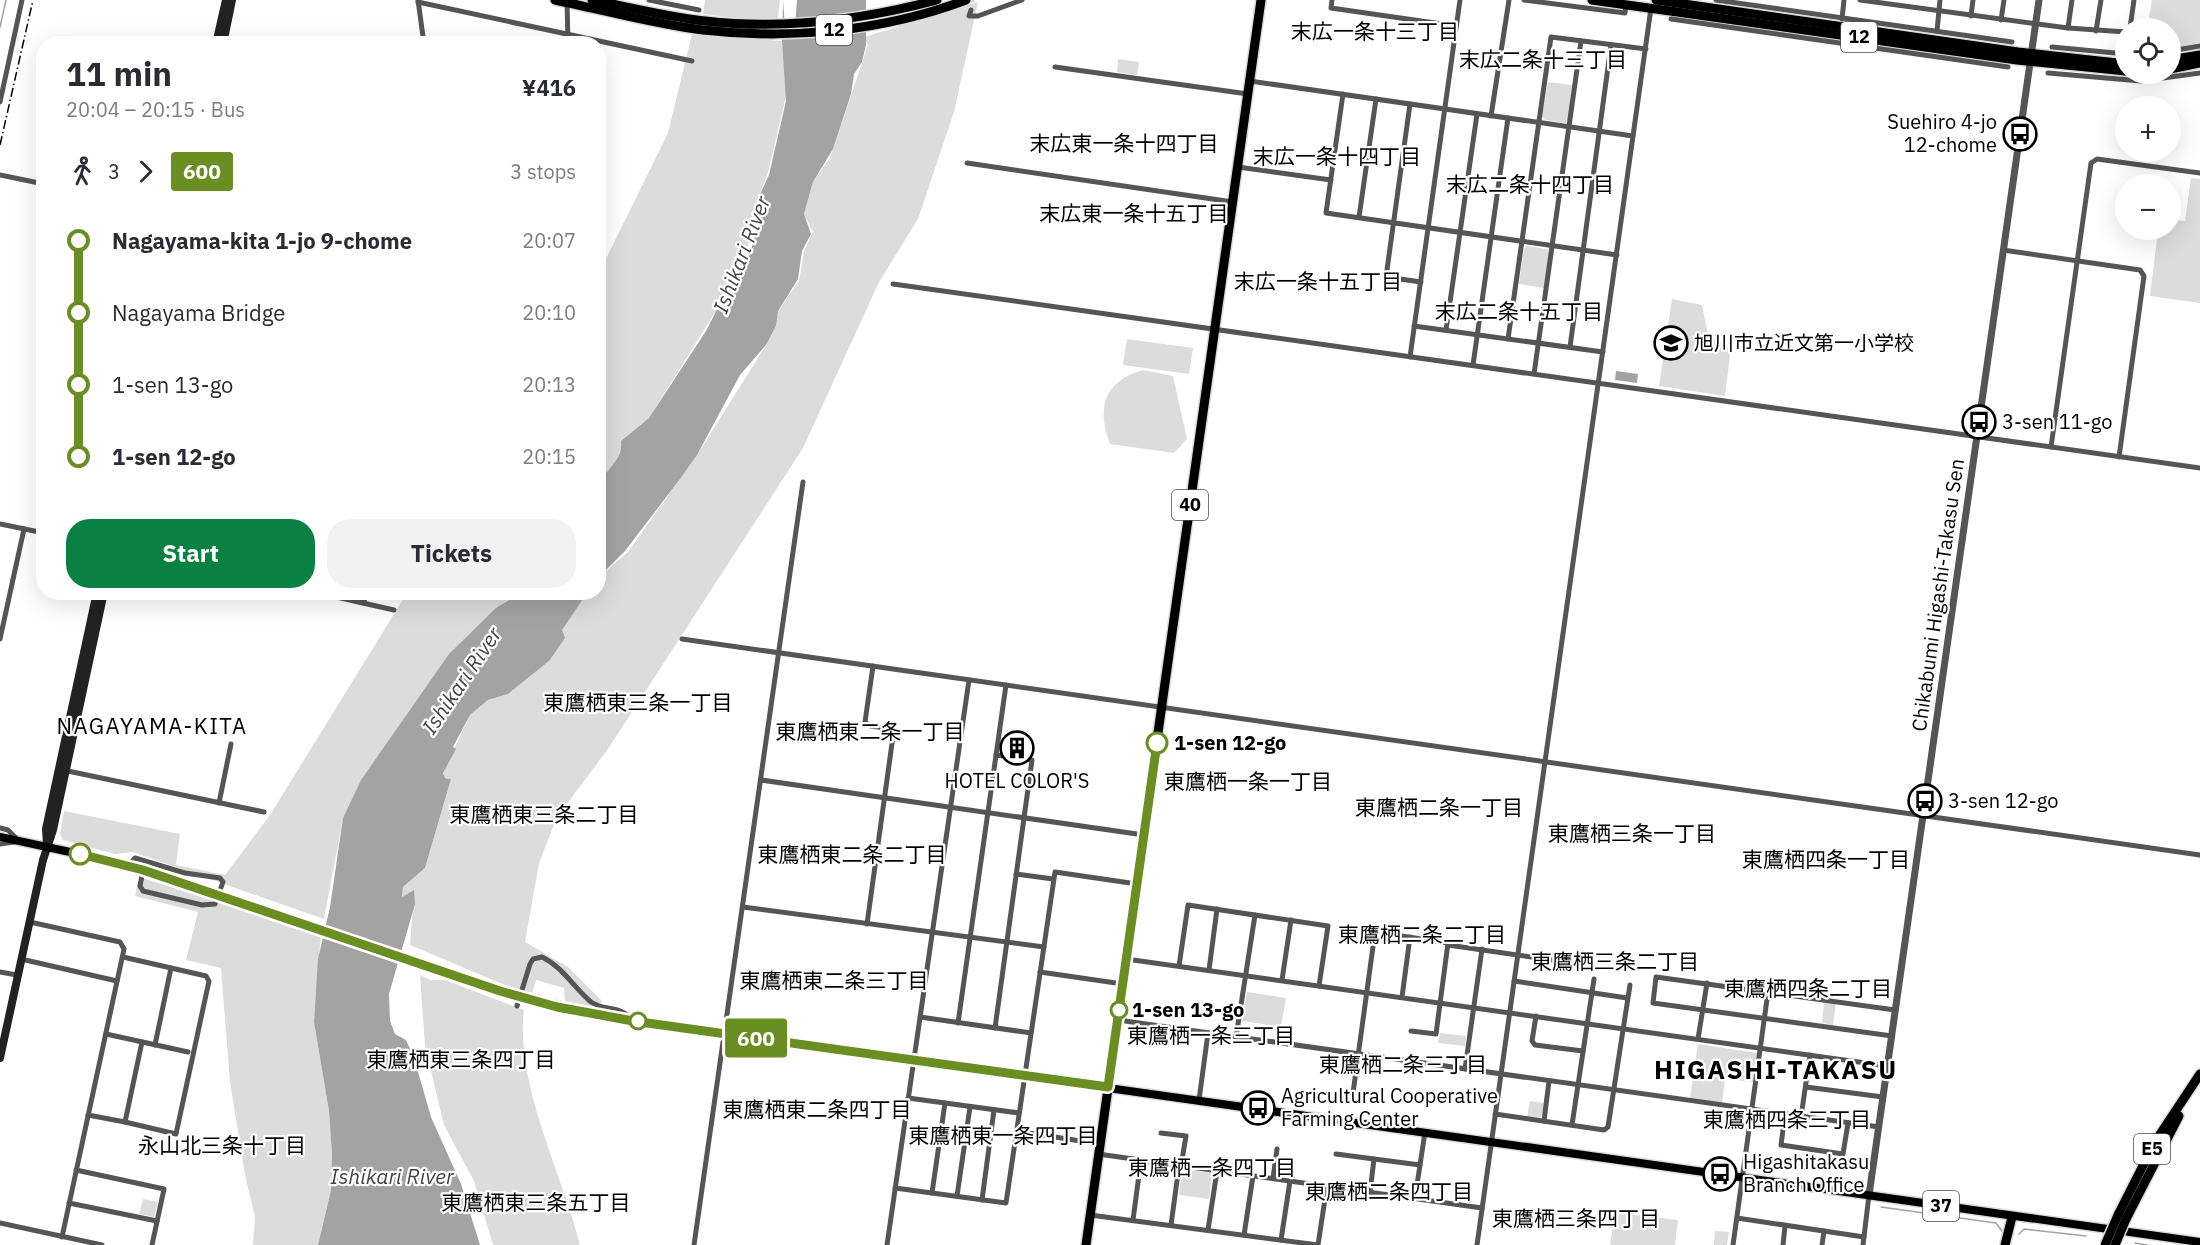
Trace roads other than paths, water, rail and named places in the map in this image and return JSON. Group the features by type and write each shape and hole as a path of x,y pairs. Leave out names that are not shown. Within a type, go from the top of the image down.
{"highway":[{"name":"12","path":"555,0 710,26 783,34 839,30 892,21 966,0"},
{"name":"12","path":"592,0 690,23"},
{"name":"12","path":"710,26 833,20 872,15 938,0"},
{"name":"40","path":"1086,1245 1261,0"},
{"name":"12","path":"1592,0 1626,5 1682,2 1787,15 2030,58 2107,75 2115,73"},
{"name":"12","path":"1653,3 1697,19 1867,43 1988,51"},
{"name":"12","path":"2030,58 2069,54 2115,62"},
{"path":"2181,58 2200,55"},
{"path":"2181,67 2200,63"},
{"name":"E5","path":"2115,1245 2122,1217 2155,1142 2200,1074"},
{"name":"E5","path":"2105,1245 2200,1080"},
{"path":"2006,1245 2012,1217"},
{"path":"2011,1245 2012,1217"}],"main road":[{"path":"218,36 226,0"},
{"path":"225,36 232,0"},
{"path":"0,1058 17,975 53,830 95,600"},
{"path":"63,770 102,600"},
{"name":"37","path":"0,837 143,870 527,999 633,1021 2200,1242"}],"street":[{"path":"0,102 22,0"},
{"path":"649,0 699,10"},
{"path":"971,10 969,16 978,16 1022,0"},
{"path":"1332,0 1331,8 1456,26"},
{"path":"1410,357 1460,0"},
{"path":"1491,116 1509,0"},
{"path":"1524,0 1625,14 1626,5"},
{"path":"1716,0 1742,2 1787,15 1842,19 1937,31 1988,51 2008,67"},
{"path":"1842,19 1844,0"},
{"path":"1860,0 1907,3 1971,16 2115,32"},
{"path":"1937,31 1940,0"},
{"path":"1971,16 1973,0"},
{"path":"2001,20 2004,0"},
{"name":"Chikabumi Higashi-Takasu Sen","path":"1869,1195 2038,0"},
{"path":"2068,28 2072,0"},
{"path":"2096,31 2101,0"},
{"path":"2131,18 2134,0"},
{"path":"423,36 418,1 578,36"},
{"path":"567,1 569,34"},
{"path":"1477,1245 1653,3"},
{"path":"1671,19 1697,19"},
{"path":"1508,339 1551,37 1646,50"},
{"path":"1534,374 1581,41"},
{"path":"606,42 692,61"},
{"path":"1988,51 2012,42"},
{"path":"1569,348 1611,45"},
{"path":"2181,49 2200,46"},
{"path":"2052,47 2069,54 2115,54"},
{"path":"1054,67 1248,94"},
{"path":"2048,73 2107,75 2147,81 2200,73"},
{"path":"1250,81 1633,136"},
{"path":"1343,94 1326,213 1617,255"},
{"path":"1359,217 1376,99"},
{"path":"1410,104 1386,277 1420,282"},
{"path":"1446,330 1477,114"},
{"path":"1473,365 1508,118"},
{"path":"2051,447 2091,163 2097,159 2200,173"},
{"path":"967,163 1233,202"},
{"path":"1238,167 1331,180"},
{"path":"0,175 36,182"},
{"path":"2003,250 2140,270 2145,276 2119,457"},
{"path":"893,284 2200,468"},
{"path":"1414,326 1603,352"},
{"path":"694,1245 803,482"},
{"path":"0,524 36,531"},
{"path":"0,639 24,529"},
{"path":"351,600 393,610"},
{"path":"682,639 2200,855"},
{"path":"867,924 894,729 870,726 865,722 873,666"},
{"path":"887,1245 969,680"},
{"path":"958,1023 1006,685"},
{"path":"219,803 231,744"},
{"path":"994,1028 1032,760 996,755"},
{"path":"63,770 264,812"},
{"path":"761,780 1144,835"},
{"path":"0,828 8,830 18,841"},
{"path":"0,844 18,841"},
{"path":"128,866 135,858 185,873 220,878 223,882 215,904 202,905 143,891 140,886 143,870"},
{"path":"895,1188 1006,1203 1055,872 1137,884"},
{"path":"1016,874 1053,879"},
{"path":"1179,966 1188,905 1217,909 1328,926 1319,986"},
{"path":"743,907 1044,947"},
{"path":"1209,970 1217,909"},
{"path":"1236,1037 1255,915"},
{"path":"1282,980 1291,920"},
{"path":"30,921 120,942 124,949 62,1237"},
{"path":"1353,1093 1375,933 1573,963"},
{"path":"1402,997 1410,937"},
{"path":"1411,1031 1436,1034 1448,945"},
{"path":"1465,1069 1482,950"},
{"path":"88,1115 176,1134 209,981 206,976 123,957"},
{"path":"517,1006 530,964 533,959 542,957 564,974 593,1003 626,1011 633,1021"},
{"path":"21,959 117,981"},
{"path":"1126,959 1887,1066"},
{"path":"155,1045 171,968"},
{"path":"0,972 17,975"},
{"path":"1040,972 1123,984"},
{"path":"1892,1036 1653,1004 1656,977 1895,1010"},
{"path":"1572,1125 1594,979"},
{"path":"1514,981 1628,998"},
{"path":"1698,1039 1707,983"},
{"path":"1495,1114 1604,1130 1608,1127 1630,985"},
{"path":"1733,1245 1768,992"},
{"path":"1536,1016 1532,1041 1535,1044 1583,1051"},
{"path":"920,1017 1031,1033"},
{"path":"1118,1020 1879,1127"},
{"path":"1199,1100 1209,1033"},
{"path":"106,1034 188,1052"},
{"path":"125,1122 142,1042"},
{"path":"1801,1117 1810,1055"},
{"path":"1544,1121 1549,1082"},
{"path":"1806,1087 1883,1097"},
{"path":"908,1098 1019,1113"},
{"path":"932,1193 945,1103"},
{"path":"957,1196 970,1107"},
{"path":"982,1200 994,1110"},
{"path":"1785,1115 1781,1145 1843,1154 1848,1123"},
{"path":"1016,1131 1141,1160 1482,1208"},
{"path":"1415,1198 1425,1132"},
{"path":"1161,1133 1186,1136 1171,1225"},
{"path":"1273,1178 1277,1149"},
{"path":"1336,1154 1420,1165"},
{"path":"1370,1192 1374,1159"},
{"path":"1133,1220 1141,1160"},
{"path":"76,1170 164,1189 152,1245"},
{"path":"1208,1230 1217,1171"},
{"path":"1244,1235 1253,1176"},
{"path":"1281,1240 1290,1181"},
{"path":"1090,1215 1318,1245 1327,1186"},
{"path":"1863,1245 1869,1195"},
{"path":"69,1203 157,1221"},
{"path":"1737,1218 1864,1237"},
{"path":"0,1223 102,1245"},
{"path":"1783,1245 1785,1226"},
{"path":"1822,1245 1824,1232"}],"water":[{"name":"Ishikari River","path":"783,0 785,27 789,29 795,26 797,0 866,0 866,45 862,62 854,74 851,94 833,149 813,182 804,214 811,234 802,251 798,279 778,311 776,326 766,345 740,375 697,455 625,551 606,570 606,474 620,454 621,441 649,418 706,331 732,280 744,266 750,254 760,215 758,198 769,175 786,101 782,41"},
{"path":"1616,371 1638,374 1637,383 1615,380"},
{"name":"Ishikari River","path":"509,600 582,600 562,630 565,638 549,661 508,694 488,700 470,715 453,747 456,749 443,773 445,778 451,779 425,868 403,887 402,897 414,890 415,904 389,994 390,1021 395,1034 406,1040 414,1058 431,1117 461,1184 480,1245 318,1245 331,1190 332,1154 329,1111 314,1022 318,959 330,907 343,818 361,780 449,654 497,607"}],"waterway":[{"path":"0,27 6,0"},
{"path":"1881,1207 1996,1223 2002,1231"},
{"path":"2019,1234 2024,1229 2086,1236"},
{"path":"2135,1243 2147,1245"}],"tunnel":[{"path":"971,10 972,0"}],"railway":[{"path":"0,145 33,0"}],"place":[{"name":"Suehiro 4-jo 12-chome","path":"2020,134"},
{"name":"旭川市立近文第一小学校","path":"1671,343"},
{"name":"3-sen 11-go","path":"1979,422"},
{"name":"1-sen 12-go","path":"1157,743"},
{"name":"HOTEL COLOR'S","path":"1017,748"},
{"name":"3-sen 12-go","path":"1925,801"},
{"name":"1-sen 13-go","path":"1119,1010"},
{"name":"Agricultural Cooperative Farming Center","path":"1258,1108"},
{"name":"Higashitakasu Branch Office","path":"1720,1174"}],"district":[{"name":"末広一条十三丁目","path":"1375,32"},
{"name":"末広二条十三丁目","path":"1543,60"},
{"name":"末広東一条十四丁目","path":"1124,144"},
{"name":"末広一条十四丁目","path":"1337,157"},
{"name":"末広二条十四丁目","path":"1530,185"},
{"name":"末広東一条十五丁目","path":"1134,214"},
{"name":"末広一条十五丁目","path":"1318,282"},
{"name":"末広二条十五丁目","path":"1519,312"},
{"name":"東鷹栖東三条一丁目","path":"638,703"},
{"name":"NAGAYAMA-KITA","path":"152,726"},
{"name":"東鷹栖東二条一丁目","path":"870,732"},
{"name":"東鷹栖一条一丁目","path":"1248,782"},
{"name":"東鷹栖二条一丁目","path":"1439,808"},
{"name":"東鷹栖東三条二丁目","path":"544,815"},
{"name":"東鷹栖三条一丁目","path":"1632,834"},
{"name":"東鷹栖東二条二丁目","path":"852,855"},
{"name":"東鷹栖四条一丁目","path":"1826,860"},
{"name":"東鷹栖二条二丁目","path":"1422,935"},
{"name":"東鷹栖三条二丁目","path":"1615,962"},
{"name":"東鷹栖東二条三丁目","path":"834,981"},
{"name":"東鷹栖四条二丁目","path":"1808,989"},
{"name":"東鷹栖一条三丁目","path":"1211,1036"},
{"name":"東鷹栖東三条四丁目","path":"461,1060"},
{"name":"東鷹栖二条三丁目","path":"1403,1065"},
{"name":"HIGASHI-TAKASU","path":"1776,1070"},
{"name":"東鷹栖東二条四丁目","path":"817,1110"},
{"name":"東鷹栖四条三丁目","path":"1787,1120"},
{"name":"東鷹栖東一条四丁目","path":"1003,1136"},
{"name":"永山北三条十丁目","path":"222,1146"},
{"name":"東鷹栖一条四丁目","path":"1212,1168"},
{"name":"東鷹栖二条四丁目","path":"1389,1192"},
{"name":"東鷹栖東三条五丁目","path":"536,1203"},
{"name":"東鷹栖三条四丁目","path":"1576,1219"}]}
